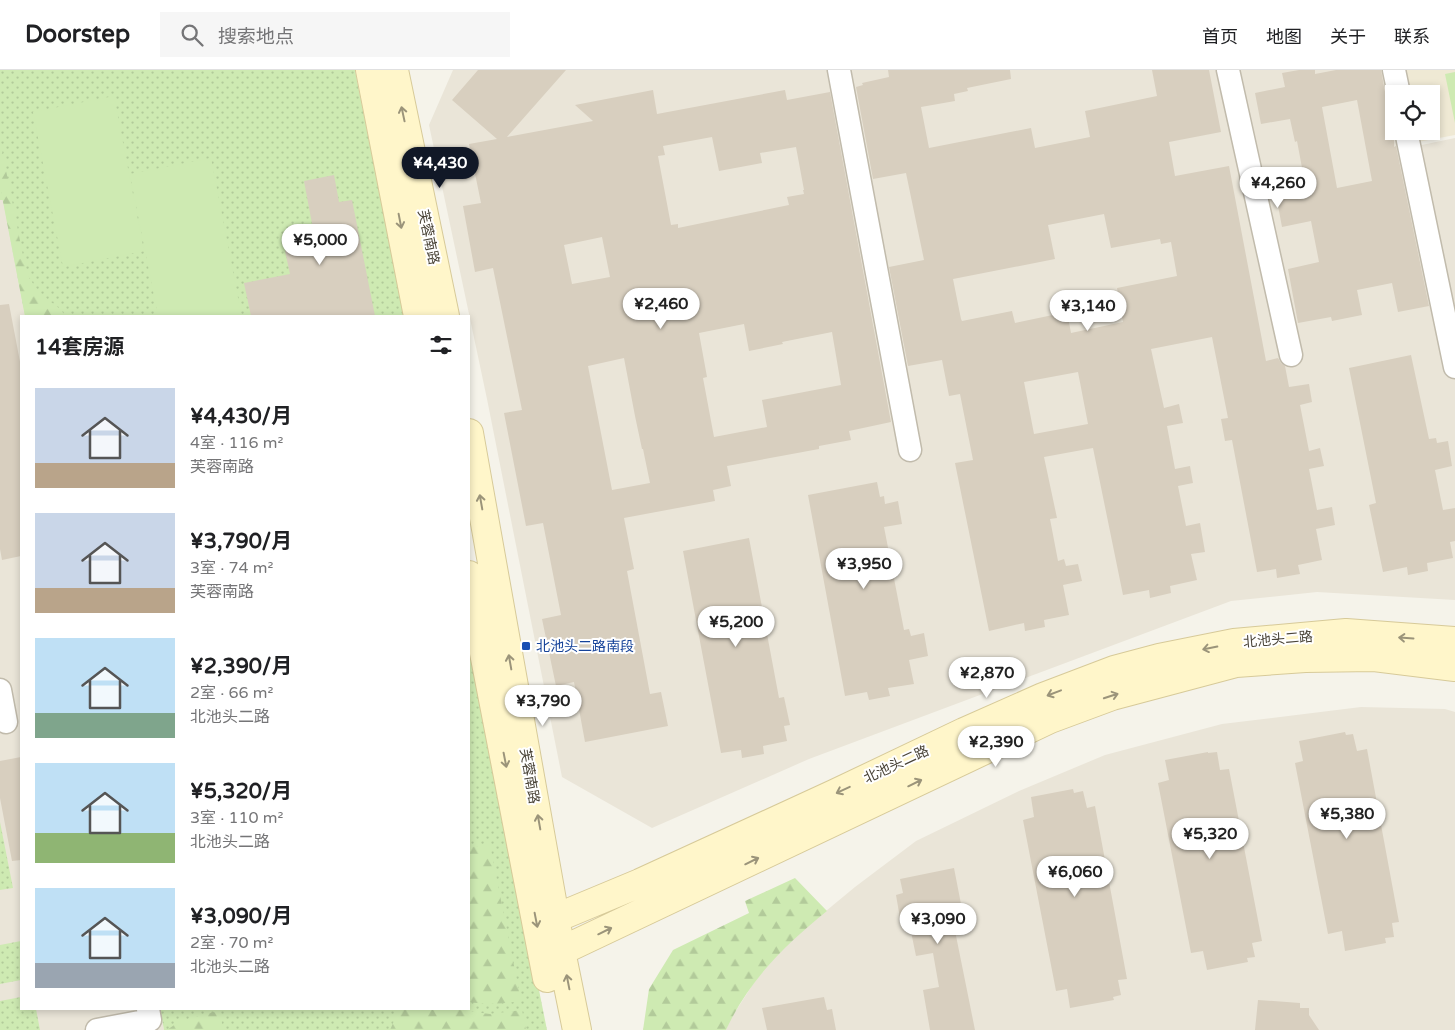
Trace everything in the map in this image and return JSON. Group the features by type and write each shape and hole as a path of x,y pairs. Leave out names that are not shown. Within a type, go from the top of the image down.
{"main road":[{"name":"芙蓉南路","path":"370,70 418,315"},
{"name":"芙蓉南路","path":"394,70 445,315"},
{"name":"芙蓉南路","path":"470,439 561,951 577,1030"},
{"name":"芙蓉南路","path":"470,580 558,1030"},
{"name":"北池头二路","path":"556,918 649,879 964,732 1043,697 1114,670 1159,658 1234,643 1346,633 1455,641"},
{"name":"北池头二路","path":"561,951 1050,719 1112,696 1236,664 1305,658 1374,657 1455,667"}],"street":[{"path":"839,70 910,450"},
{"path":"1228,70 1291,355"},
{"path":"1394,70 1397,85"},
{"path":"1408,140 1452,335 1455,367"},
{"path":"0,690 6,722"},
{"path":"97,1030 150,1020 148,1010"}],"shaded area":[{"path":"453,70 1401,70 1397,85 1385,85 1385,140 1415,140 1417,146 1455,138 1455,600 1317,592 1231,601 809,759 652,828 562,777 429,125"},
{"path":"1404,70 1455,70 1455,135 1440,138 1440,85 1406,85"},
{"path":"3,199 25,315 20,315 20,1010 160,1010 164,1030 0,1030 0,200"},
{"path":"1361,707 1445,709 1455,712 1455,1030 726,1030 730,1020 755,981 779,953 803,930 855,887 916,841 1019,791 1105,755 1222,724"}],"green space":[{"path":"0,70 355,70 404,315 25,315 3,200 0,200"},
{"path":"1455,72 1455,123 1445,74"},
{"path":"114,96 144,251 63,267 33,112"},
{"path":"0,140 26,271 39,291 64,315 25,315 0,186"},
{"path":"211,158 241,313 228,315 158,315 130,174"},
{"path":"470,645 547,1030 164,1030 160,1010 470,1010"},
{"path":"0,822 13,888 0,890"},
{"path":"490,845 521,1001 495,1004 470,1002 470,847"},
{"path":"795,878 827,911 769,964 746,995 726,1030 643,1030 649,989 673,950 749,913 745,901"},
{"path":"20,941 20,980 0,984 0,945"},
{"path":"20,997 20,1010 36,1010 40,1030 0,1030 0,1001"},
{"path":"397,1010 459,1010 490,1014 522,1010 526,1030 390,1030"},
{"path":"214,1012 221,1019 221,1030 167,1030 180,1021"}],"building":[{"path":"478,70 566,70 507,137 593,121 575,105 653,90 657,114 785,90 787,100 830,92 891,422 849,431 851,440 819,446 819,449 727,466 731,486 713,490 715,501 624,518 634,569 627,571 650,694 661,692 668,726 585,742 574,682 556,686 542,619 561,615 543,523 526,526 504,413 522,410 493,268 475,272 463,206 481,203 469,144 497,139 452,100","holes":["712,137 719,171 762,163 760,153 796,147 804,194 787,197 789,205 678,228 678,224 671,225 658,156 665,155 663,146","602,237 610,277 572,284 564,245","744,324 749,351 832,332 841,385 762,400 767,427 714,437 703,378 707,377 699,333","624,358 650,483 612,490 588,366"]},
{"path":"888,70 1010,70 1011,79 967,88 968,91 954,94 955,101 921,107 929,148 1031,128 1035,148 1090,137 1085,111 1157,96 1152,70 1209,70 1221,132 1169,142 1175,176 1229,166 1266,361 1278,358 1285,366 1289,387 1309,384 1312,402 1300,405 1309,451 1320,448 1324,466 1309,469 1317,510 1332,507 1335,525 1316,529 1322,560 1298,565 1300,574 1277,578 1276,569 1257,572 1232,440 1225,441 1221,419 1228,418 1212,337 1151,349 1164,408 1179,404 1183,423 1167,426 1175,469 1190,466 1193,483 1178,486 1186,526 1200,523 1205,552 1191,554 1197,580 1170,586 1171,593 1150,598 1149,590 1123,595 1093,448 1044,457 1057,518 1050,519 1058,561 1064,559 1066,566 1078,564 1082,581 1063,585 1069,615 1044,620 1045,627 1025,631 1024,623 989,631 955,463 973,460 960,394 949,396 942,360 908,366 889,267 924,260 906,173 873,179 856,87 863,85 862,83 889,77","holes":["1104,214 1111,248 1160,239 1161,244 1171,242 1177,276 1117,288 1123,322 1071,333 1067,312 1015,323 1012,311 962,321 953,279 1055,259 1048,225","1078,372 1088,424 1034,434 1024,382"]},
{"path":"1299,70 1315,70 1315,74 1336,70 1381,70 1385,92 1385,140 1394,140 1394,147 1396,146 1429,306 1398,312 1392,283 1357,290 1362,315 1332,321 1331,317 1298,323 1288,269 1319,262 1311,221 1282,227 1276,195 1306,189 1297,141 1295,142 1290,119 1261,124 1255,93 1285,87 1282,73","holes":["1357,100 1372,181 1337,188 1322,107"]},
{"path":"334,175 339,202 352,200 375,315 251,315 244,283 290,274 285,251 316,245 304,181"},
{"path":"9,304 20,362 20,556 2,560 0,549 0,305"},
{"path":"1411,355 1429,439 1436,438 1437,443 1448,441 1452,466 1435,470 1443,510 1455,508 1455,541 1450,542 1453,558 1427,563 1428,571 1408,575 1407,567 1383,572 1369,505 1376,503 1349,368"},
{"path":"877,482 880,497 884,496 885,504 898,501 902,524 884,527 904,630 909,629 911,636 924,633 928,656 909,660 914,684 888,688 890,696 869,700 867,692 845,696 808,495"},
{"path":"749,538 779,698 784,697 790,725 784,726 787,741 763,746 764,754 742,758 741,750 721,753 683,551"},
{"path":"1345,732 1346,735 1353,734 1357,751 1367,749 1399,922 1392,923 1394,937 1385,938 1386,943 1345,951 1342,931 1328,934 1295,763 1303,761 1299,741"},
{"path":"1217,752 1220,770 1229,769 1262,941 1252,943 1255,957 1247,958 1248,962 1207,970 1203,951 1191,953 1158,783 1169,780 1165,760"},
{"path":"20,757 20,860 12,861 0,798 0,761"},
{"path":"1073,789 1074,793 1083,791 1087,808 1095,806 1127,979 1118,980 1121,995 1113,997 1114,1000 1070,1008 1067,989 1056,991 1023,820 1034,817 1031,797"},
{"path":"954,868 961,904 950,906 975,1030 930,1030 923,990 939,987 933,953 916,956 909,922 901,924 896,895 903,893 900,879"},
{"path":"824,997 827,1010 832,1009 836,1030 767,1030 762,1008"},
{"path":"1258,1000 1300,1003 1300,1008 1309,1008 1309,1015 1319,1030 1255,1030"}],"place":[{"name":"北池头二路南段","path":"526,646"}]}
